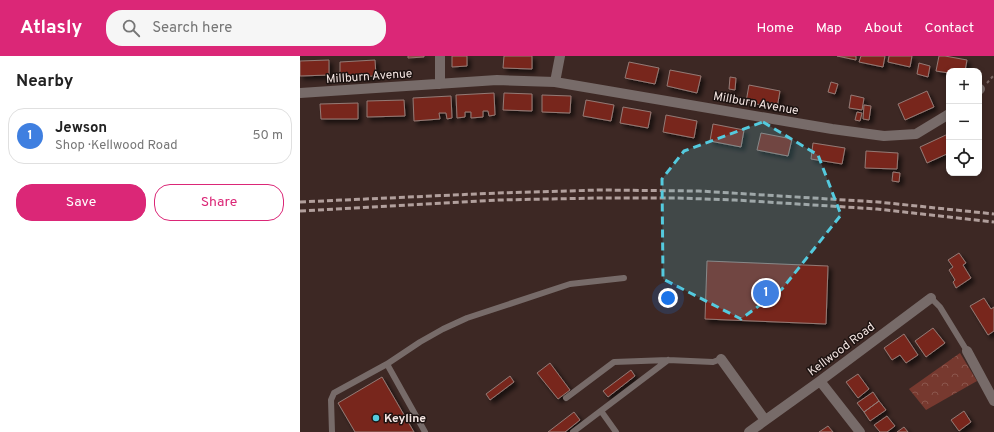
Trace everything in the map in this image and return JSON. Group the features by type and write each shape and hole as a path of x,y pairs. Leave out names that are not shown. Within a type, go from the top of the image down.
{"street":[{"path":"440,56 440,84"},
{"path":"555,82 560,56"},
{"name":"Millburn Avenue","path":"300,93 497,80 555,82 832,129 884,136 916,134 946,116"},
{"name":"Kellwood Road","path":"749,432 931,298"},
{"path":"968,351 994,401"},
{"path":"721,359 765,420"},
{"path":"820,381 860,432"}],"lane":[{"path":"332,432 331,400 334,393 387,364 443,329 467,318 570,284 624,278"},
{"path":"931,298 940,308 968,351"},
{"path":"566,398 614,362 668,360 712,362 721,359"},
{"path":"573,432 668,360"},
{"path":"387,364 425,432"},
{"path":"601,411 616,432"}],"highlighted area":[{"path":"763,122 818,155 841,215 782,289 741,319 663,279 662,179 684,151"}],"green space":[{"path":"960,353 977,381 926,410 909,389"}],"building":[{"path":"408,56 424,56 424,57 408,58"},
{"path":"452,56 467,56 467,66 452,67"},
{"path":"504,56 532,56 532,69 503,68"},
{"path":"837,56 856,56 856,60"},
{"path":"861,56 885,56 883,67 859,62"},
{"path":"889,56 912,56 910,67 888,62"},
{"path":"939,56 967,60 966,68 946,68 946,73 936,71"},
{"path":"329,60 329,75 300,76 300,61"},
{"path":"375,60 376,76 340,77 340,62"},
{"path":"629,62 659,68 655,84 625,78"},
{"path":"919,63 930,66 928,77 917,74"},
{"path":"670,70 701,76 697,93 667,86"},
{"path":"730,77 736,78 735,90 729,89"},
{"path":"831,82 838,84 835,94 828,92"},
{"path":"749,85 780,91 777,108 746,102"},
{"path":"927,91 934,107 905,120 898,104"},
{"path":"494,93 495,115 489,116 488,111 483,111 483,117 471,118 471,112 465,112 465,117 457,118 456,95"},
{"path":"504,93 532,94 532,111 503,110"},
{"path":"542,95 571,96 570,113 542,112"},
{"path":"851,95 864,98 862,110 849,108"},
{"path":"451,96 452,118 447,119 446,113 439,113 440,119 414,121 413,98"},
{"path":"404,100 405,116 367,117 367,101"},
{"path":"586,100 614,105 611,121 583,116"},
{"path":"358,103 358,119 321,119 320,104"},
{"path":"864,105 871,106 869,120 863,119"},
{"path":"623,107 651,112 648,128 620,123"},
{"path":"857,112 862,113 860,121 855,120"},
{"path":"666,115 697,121 694,138 663,132"},
{"path":"713,124 744,130 741,147 710,141"},
{"path":"761,133 792,139 788,156 757,150"},
{"path":"946,135 946,154 927,163 920,147"},
{"path":"813,143 845,148 842,164 811,159"},
{"path":"866,151 898,153 897,169 865,168"},
{"path":"893,172 900,173 899,182 892,181"},
{"path":"959,253 966,263 963,265 971,278 956,288 953,282 955,280 949,270 953,267 948,260"},
{"path":"707,261 828,266 826,324 705,319"},
{"path":"984,298 991,309 994,307 994,331 988,335 970,306"},
{"path":"933,328 945,343 926,357 915,341"},
{"path":"904,334 918,355 906,363 900,355 892,360 884,348"},
{"path":"550,363 570,390 558,399 537,373"},
{"path":"631,370 635,376 608,397 603,391"},
{"path":"858,374 869,389 858,398 846,382"},
{"path":"510,376 514,382 490,400 486,394"},
{"name":"Keyline","path":"382,377 414,432 355,432 338,403"},
{"path":"873,392 879,401 864,412 857,403"},
{"path":"879,401 886,410 870,421 864,412"},
{"path":"964,411 971,422 959,431 951,420"},
{"path":"574,412 580,420 565,432 548,432"},
{"path":"887,416 895,426 887,432 880,432 874,425"},
{"path":"828,426 833,432 819,432"},
{"path":"904,427 908,432 897,432"}],"railway":[{"path":"300,202 600,190 699,191 878,202 994,214"},
{"path":"300,211 498,200 676,198 735,200 877,209 994,222"}],"place":[{"name":"Jewson","path":"766,293"},
{"name":"Keyline","path":"376,418"}]}
